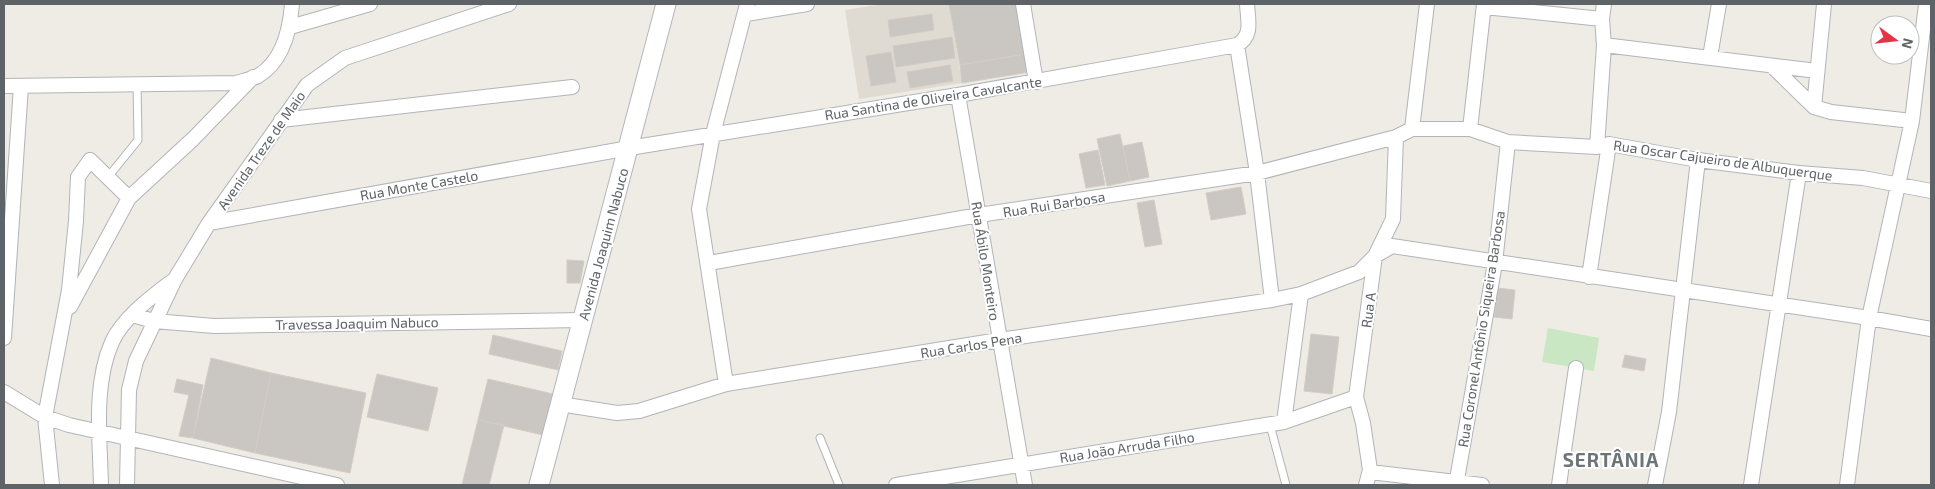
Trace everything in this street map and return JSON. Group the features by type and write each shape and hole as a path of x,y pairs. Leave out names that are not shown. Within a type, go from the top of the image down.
{"main road":[{"name":"Avenida Joaquim Nabuco","path":"539,485 666,4"}],"street":[{"path":"4,86 236,83 259,76 277,56 290,26 292,4"},
{"path":"290,26 370,4"},
{"name":"Avenida Treze de Maio","path":"175,279 209,223 307,85 345,58 509,4"},
{"path":"726,384 709,263 699,209 713,134 747,9 807,4"},
{"path":"1023,4 1036,82"},
{"path":"1247,4 1249,34 1244,41 1237,45 1258,173 1272,300"},
{"path":"1412,130 1427,4"},
{"path":"1589,277 1603,146 1604,44 1602,19 1604,4"},
{"path":"1710,57 1719,4"},
{"path":"1814,107 1824,4"},
{"path":"1847,485 1870,318 1912,120 1926,4"},
{"path":"1470,129 1484,5 1602,19"},
{"path":"1604,44 1817,72"},
{"name":"Rua Santina de Oliveira Cavalcante","path":"629,148 1036,82 1237,45"},
{"path":"1773,67 1814,107 1831,112 1912,120"},
{"path":"63,320 129,198 193,139 253,77"},
{"path":"4,338 21,86"},
{"path":"281,120 572,87"},
{"name":"Rua Ábilo Monteiro","path":"958,95 1025,485"},
{"name":"Rua Oscar Cajueiro de Albuquerque","path":"1396,137 1412,130 1470,129 1508,142 1603,146 1799,173 1863,178 1931,191"},
{"name":"Rua Rui Barbosa","path":"709,263 979,216 1258,173 1396,137"},
{"name":"Rua A","path":"1368,479 1363,423 1356,397 1375,256 1393,219 1396,137"},
{"name":"Rua Coronel Antônio Siqueira Barbosa","path":"1456,483 1495,263 1508,142"},
{"name":"Rua Monte Castelo","path":"209,223 629,148"},
{"path":"52,485 45,417 63,320 76,221 78,177 90,160 129,198"},
{"path":"1655,485 1669,412 1698,160"},
{"path":"1751,485 1799,173"},
{"path":"1375,256 1392,246 1870,318 1931,329"},
{"name":"Rua Carlos Pena","path":"560,404 617,413 639,411 726,384 999,340 1272,300 1301,294 1359,272 1375,256"},
{"path":"101,485 102,373 113,340 132,316 175,279"},
{"path":"127,485 129,390 133,370 175,279"},
{"path":"1277,424 1301,294"},
{"name":"Travessa Joaquim Nabuco","path":"132,316 154,321 214,326 582,320"},
{"path":"1559,485 1576,368"},
{"path":"4,392 45,417 100,432 337,485"},
{"name":"Rua João Arruda Filho","path":"896,485 1021,463 1277,424 1356,397"},
{"path":"1368,479 1482,485"}],"lane":[{"path":"108,177 138,140 137,84"},
{"path":"1277,424 1286,485"},
{"path":"820,438 839,485"}],"shaded area":[{"path":"883,4 949,4 962,83 859,99 845,10"}],"green space":[{"path":"1548,328 1599,338 1594,371 1542,362"}],"building":[{"path":"949,4 1016,4 1025,54 960,65"},
{"path":"932,14 934,30 890,37 888,20"},
{"path":"952,37 955,58 896,67 893,46"},
{"path":"891,52 896,82 871,86 866,56"},
{"path":"1025,54 1030,72 962,83 960,65"},
{"path":"950,65 953,81 910,88 907,72"},
{"path":"1120,134 1130,181 1107,186 1097,139"},
{"path":"1142,142 1149,177 1130,181 1123,146"},
{"path":"1098,150 1105,185 1086,188 1079,154"},
{"path":"1241,187 1246,214 1211,220 1206,193"},
{"path":"1154,200 1162,244 1145,247 1137,203"},
{"path":"567,260 584,261 580,283 567,283"},
{"path":"1498,288 1515,290 1512,319 1494,317"},
{"path":"1311,334 1339,337 1332,394 1304,391"},
{"path":"493,335 562,351 558,370 489,354"},
{"path":"1625,355 1646,359 1644,371 1622,367"},
{"path":"211,358 271,373 255,453 193,438"},
{"path":"271,373 366,393 350,473 255,453"},
{"path":"377,374 438,388 428,431 367,417"},
{"path":"177,379 203,385 193,438 179,436 189,395 174,392"},
{"path":"488,379 553,394 543,435 478,420"},
{"path":"478,420 504,425 489,485 462,485"}],"district":[{"name":"SERTÂNIA","path":"1611,459"}]}
